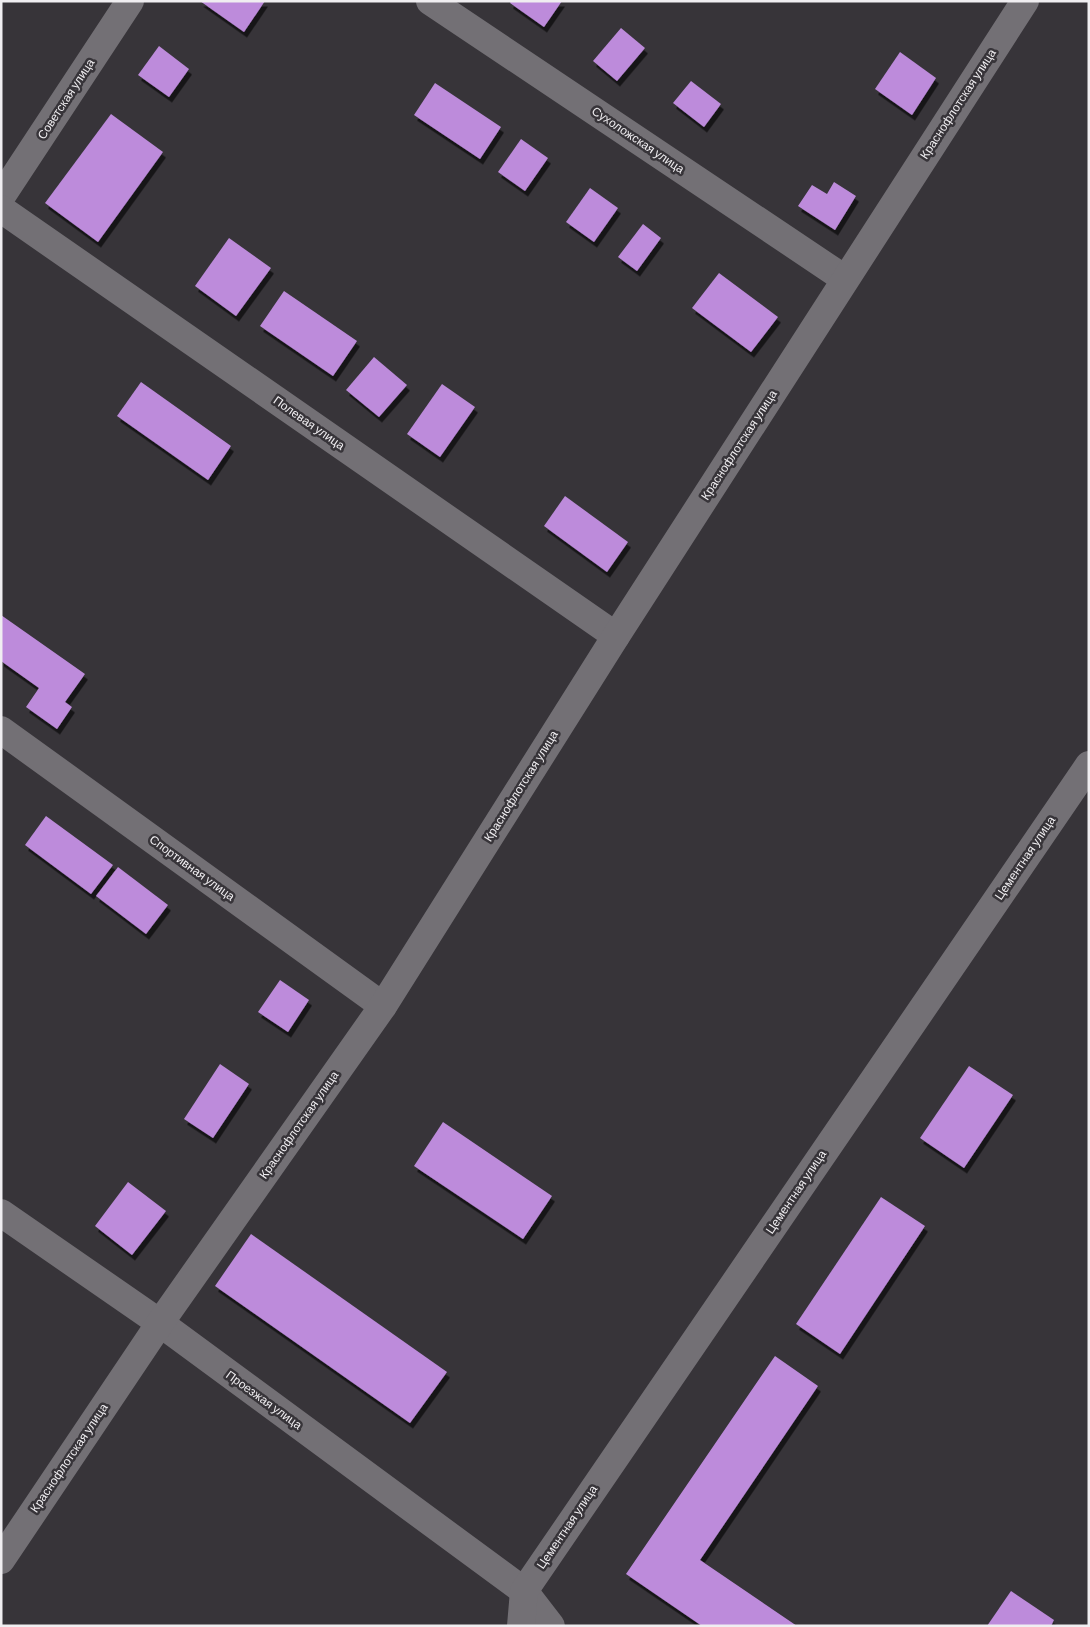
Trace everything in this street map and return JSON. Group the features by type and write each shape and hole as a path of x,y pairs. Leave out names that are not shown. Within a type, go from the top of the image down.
{"street":[{"name":"Советская улица","path":"1,197 130,1"},
{"name":"Сухоложская улица","path":"430,1 846,279"},
{"name":"Краснофлотская улица","path":"1,1560 160,1324 382,1006 616,636 1025,1"},
{"name":"Полевая улица","path":"1,209 616,636"},
{"name":"Спортивная улица","path":"1,730 382,1006"},
{"name":"Цементная улица","path":"521,1626 524,1590 1089,765"},
{"name":"Проезжая улица","path":"1,1213 160,1324 524,1590 551,1626"}],"building":[{"path":"200,1 265,1 244,32"},
{"path":"511,1 562,1 544,27 510,3"},
{"path":"621,28 645,48 617,81 593,61"},
{"path":"159,46 189,69 169,97 138,75"},
{"path":"900,52 936,78 912,115 875,89"},
{"path":"691,81 721,104 704,127 673,103"},
{"path":"435,83 501,127 480,159 414,115"},
{"path":"111,114 163,152 98,242 45,203"},
{"path":"521,139 548,158 525,191 498,172"},
{"path":"834,182 856,196 835,230 798,206 812,185 827,194"},
{"path":"590,188 618,208 594,242 566,222"},
{"path":"643,224 661,238 637,271 618,257"},
{"path":"229,238 271,268 236,316 195,286"},
{"path":"719,273 778,317 751,352 692,308"},
{"path":"284,291 357,341 333,376 260,326"},
{"path":"374,357 407,385 379,417 346,390"},
{"path":"141,382 231,446 208,480 117,416"},
{"path":"442,384 475,407 440,457 407,434"},
{"path":"565,496 628,542 607,572 544,526"},
{"path":"1,615 85,674 65,702 72,707 57,729 26,707 39,688 1,661"},
{"path":"46,816 113,865 91,894 25,845"},
{"path":"118,867 168,905 146,934 96,896"},
{"path":"280,980 309,1000 288,1032 258,1012"},
{"path":"220,1064 249,1084 213,1138 184,1119"},
{"path":"969,1066 1013,1095 964,1168 920,1138"},
{"path":"443,1122 552,1196 523,1239 414,1166"},
{"path":"128,1182 166,1211 132,1255 95,1226"},
{"path":"881,1197 925,1226 840,1354 796,1324"},
{"path":"251,1234 447,1372 410,1423 215,1286"},
{"path":"775,1356 818,1386 700,1560 797,1626 702,1626 626,1574"},
{"path":"1011,1591 1054,1620 1051,1626 987,1626"}]}
